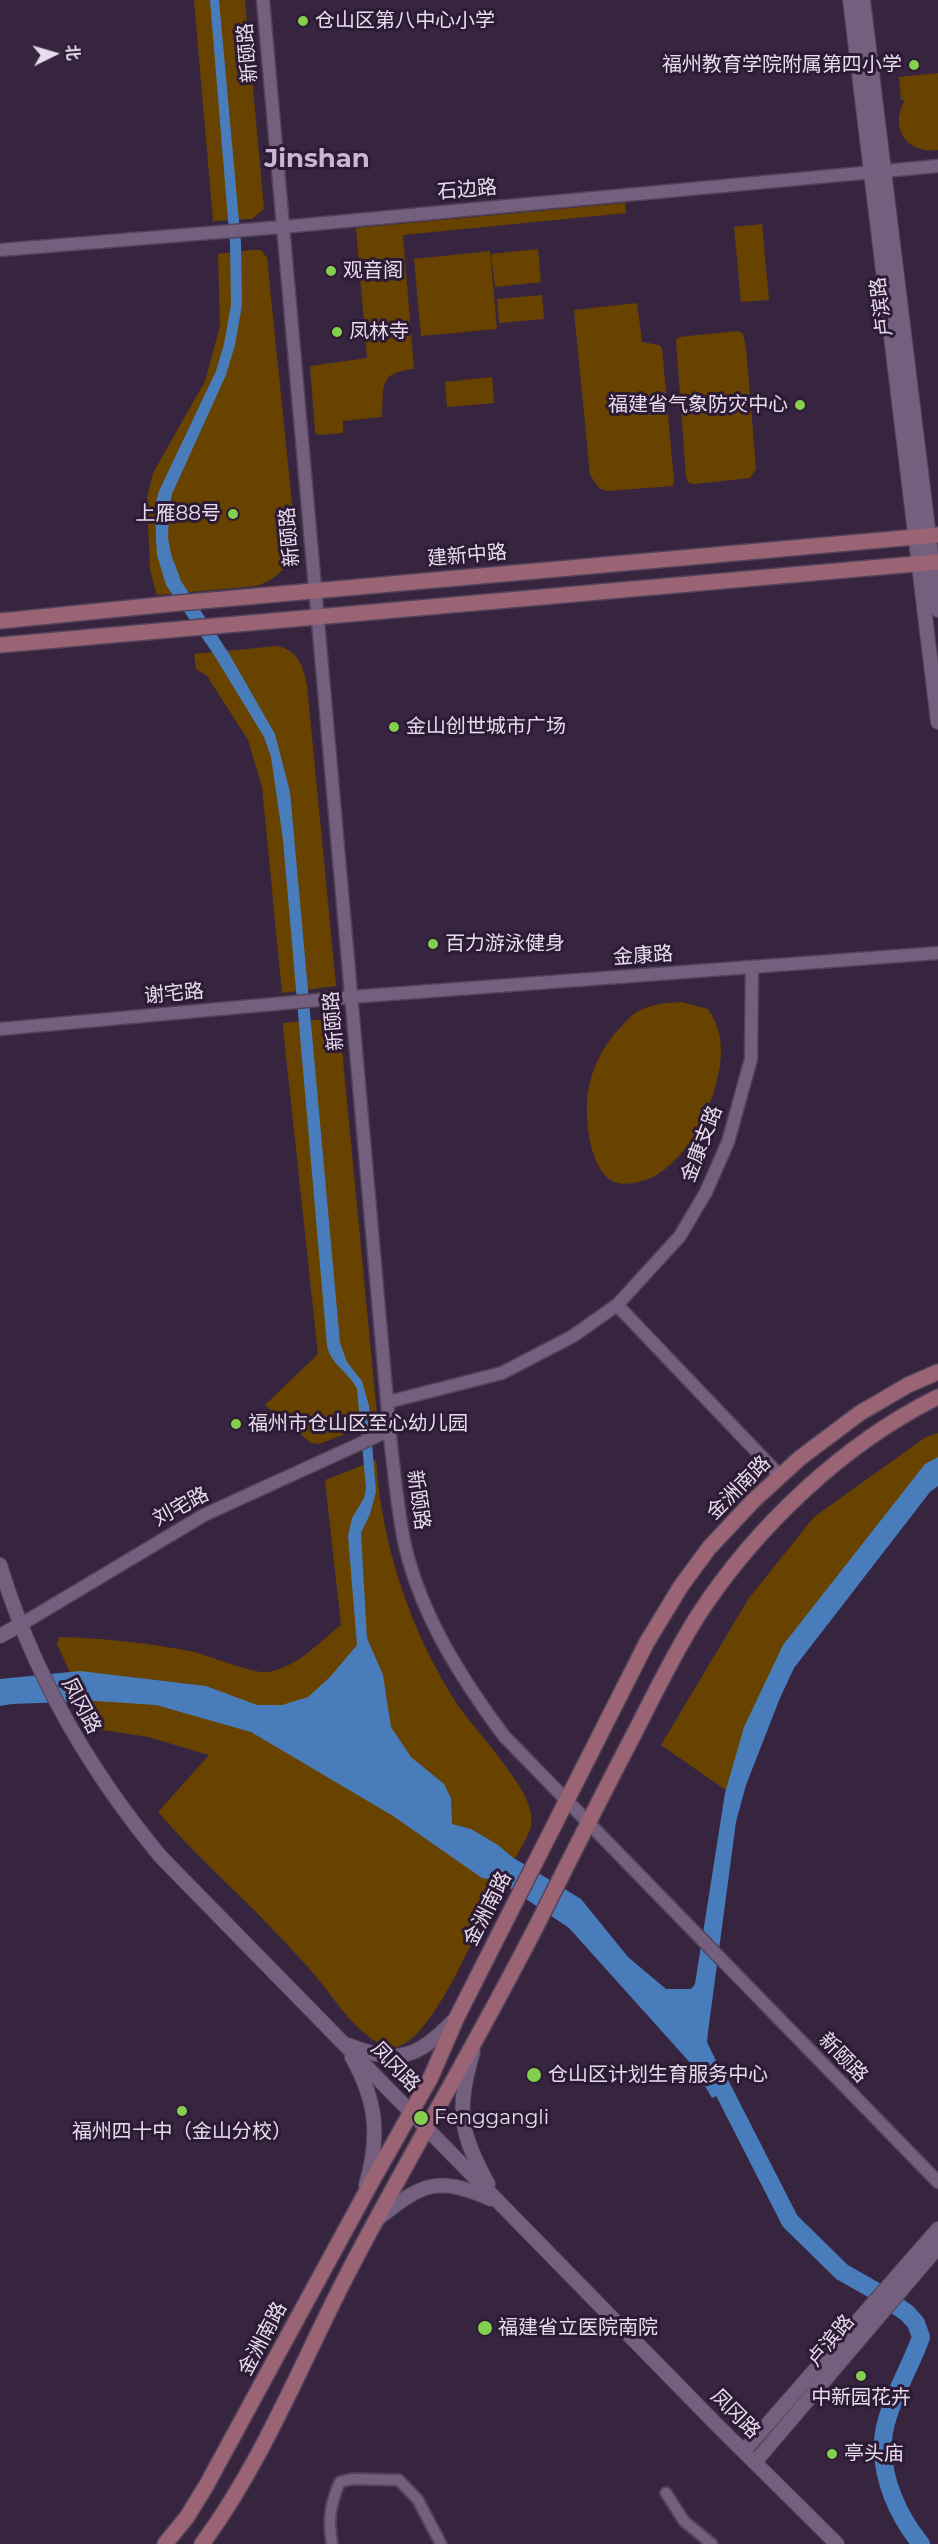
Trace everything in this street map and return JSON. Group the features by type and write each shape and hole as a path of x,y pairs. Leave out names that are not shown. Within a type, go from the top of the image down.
{"main road":[{"path":"850,0 879,172"},
{"name":"卢滨路","path":"863,0 879,172 938,610"},
{"name":"建新中路","path":"0,621 928,536"},
{"path":"0,645 930,563 938,722"},
{"name":"金洲南路","path":"165,2544 187,2517 219,2464 432,2077 457,2017 566,1800 647,1642 681,1586 709,1548 780,1476 860,1413 908,1385 938,1372"},
{"path":"206,2543 281,2409 375,2221 477,2038 670,1664 699,1615 731,1570 788,1507 852,1450 890,1424 938,1397"},
{"name":"凤冈路","path":"0,1565 20,1625 57,1706 108,1789 161,1857 837,2544"},
{"name":"刘宅路","path":"0,1636 20,1625"},
{"path":"343,2043 366,2052 403,2055 432,2043 457,2017"},
{"path":"477,2038 465,2081 462,2116 471,2154 498,2202"},
{"path":"343,2043 368,2091 376,2124 371,2167 360,2205"},
{"path":"375,2221 415,2192 436,2184 466,2187 498,2202"},
{"path":"899,2283 938,2229"},
{"name":"卢滨路","path":"755,2462 871,2315 899,2283 938,2247"},
{"path":"744,2451 871,2315"}],"street":[{"name":"新颐路","path":"263,0 390,1430 398,1505 406,1549 424,1602 440,1636 466,1684 504,1736 938,2182"},
{"name":"石边路","path":"0,250 282,227 938,165"},
{"name":"金康路","path":"351,997 938,953"},
{"name":"金康支路","path":"388,1402 502,1373 573,1336 617,1305 680,1236 706,1192 728,1142 751,1059 752,968"},
{"name":"谢宅路","path":"0,1029 351,997"},
{"path":"617,1305 780,1476"},
{"name":"刘宅路","path":"20,1625 204,1515 390,1430"},
{"path":"332,2544 329,2527 334,2496 340,2482 352,2479 399,2480 418,2500 441,2544"},
{"path":"666,2493 684,2521 712,2544"}],"shaded area":[{"path":"194,0 245,0 264,209 252,219 213,221"},
{"path":"938,73 938,150 917,148 909,143 900,129 899,120 905,100 901,100 899,77"},
{"path":"625,203 626,213 403,235 414,369 402,371 388,378 383,390 382,417 343,421 343,433 318,435 315,432 310,366 367,358 356,228"},
{"path":"762,224 769,300 741,302 734,227"},
{"path":"538,249 541,282 495,287 491,254"},
{"path":"261,250 267,258 295,533 289,560 275,577 257,586 157,595 150,570 147,497 153,473 205,381 220,326 218,254"},
{"path":"490,251 497,329 421,336 414,259"},
{"path":"542,295 544,319 499,323 497,299"},
{"path":"637,303 642,342 659,345 662,348 674,481 673,486 607,491 599,488 590,475 574,310"},
{"path":"738,331 743,334 746,347 756,469 750,478 689,483 686,477 676,340 679,337"},
{"path":"492,377 494,403 447,407 445,382"},
{"path":"277,646 295,655 304,671 307,685 336,986 282,993 262,787 248,740 207,676 196,669 194,654"},
{"path":"681,1002 708,1009 719,1033 721,1058 708,1109 687,1147 664,1170 638,1182 625,1184 613,1181 601,1170 595,1159 588,1133 588,1093 595,1067 611,1039 635,1013 664,1003"},
{"path":"339,1018 377,1415 374,1423 319,1444 311,1443 265,1405 318,1354 283,1023"},
{"path":"938,1433 938,1460 834,1588 727,1791 661,1745 749,1598 814,1517 926,1437"},
{"path":"376,1460 379,1493 392,1557 413,1620 442,1679 459,1707 519,1786 531,1812 532,1820 527,1836 498,1887 440,2002 418,2032 407,2042 396,2047 378,2043 356,2025 285,1942 158,1812 209,1755 148,1737 96,1729 57,1644 59,1637 141,1643 190,1651 262,1672 290,1665 341,1625 325,1480"}],"water":[{"path":"210,0 219,0 241,243 242,305 235,345 226,375 172,494 169,507 168,538 181,581 228,652 275,734 290,792 340,1343 347,1362 362,1381 369,1406 376,1492 370,1514 361,1533 367,1638 383,1675 391,1727 411,1757 444,1784 451,1798 452,1824 471,1829 581,1899 628,1957 666,1989 691,1989 695,1984 725,1793 744,1727 783,1645 925,1464 938,1457 938,1486 930,1492 794,1668 746,1785 736,1822 707,2042 730,2090 712,2098 693,2066 569,1928 498,1880 482,1878 393,1816 251,1732 156,1705 96,1701 0,1706 0,1679 80,1671 206,1686 257,1705 282,1705 308,1697 330,1677 357,1645 348,1536 352,1518 364,1498 366,1488 357,1389 332,1358 327,1346 283,840 271,757 264,737 214,655 166,585 157,555 155,505 159,491 216,371 224,344 231,305 230,244"}],"waterway":[{"path":"714,2072 790,2221 842,2272 907,2313 916,2323 921,2337 888,2415 883,2455 888,2482 898,2509 921,2544"}],"place":[{"name":"仓山区第八中心小学","path":"303,21"},
{"name":"福州教育学院附属第四小学","path":"914,65"},
{"name":"观音阁","path":"331,271"},
{"name":"凤林寺","path":"337,332"},
{"name":"福建省气象防灾中心","path":"800,405"},
{"name":"上雁88号","path":"233,514"},
{"name":"金山创世城市广场","path":"394,727"},
{"name":"百力游泳健身","path":"433,944"},
{"name":"福州市仓山区至心幼儿园","path":"236,1424"},
{"name":"仓山区计划生育服务中心","path":"534,2075"},
{"name":"福州四十中（金山分校）","path":"182,2111"},
{"name":"Fenggangli","path":"421,2118"},
{"name":"福建省立医院南院","path":"485,2328"},
{"name":"中新园花卉","path":"861,2376"},
{"name":"亭头庙","path":"832,2454"}],"district":[{"name":"Jinshan","path":"317,159"}]}
